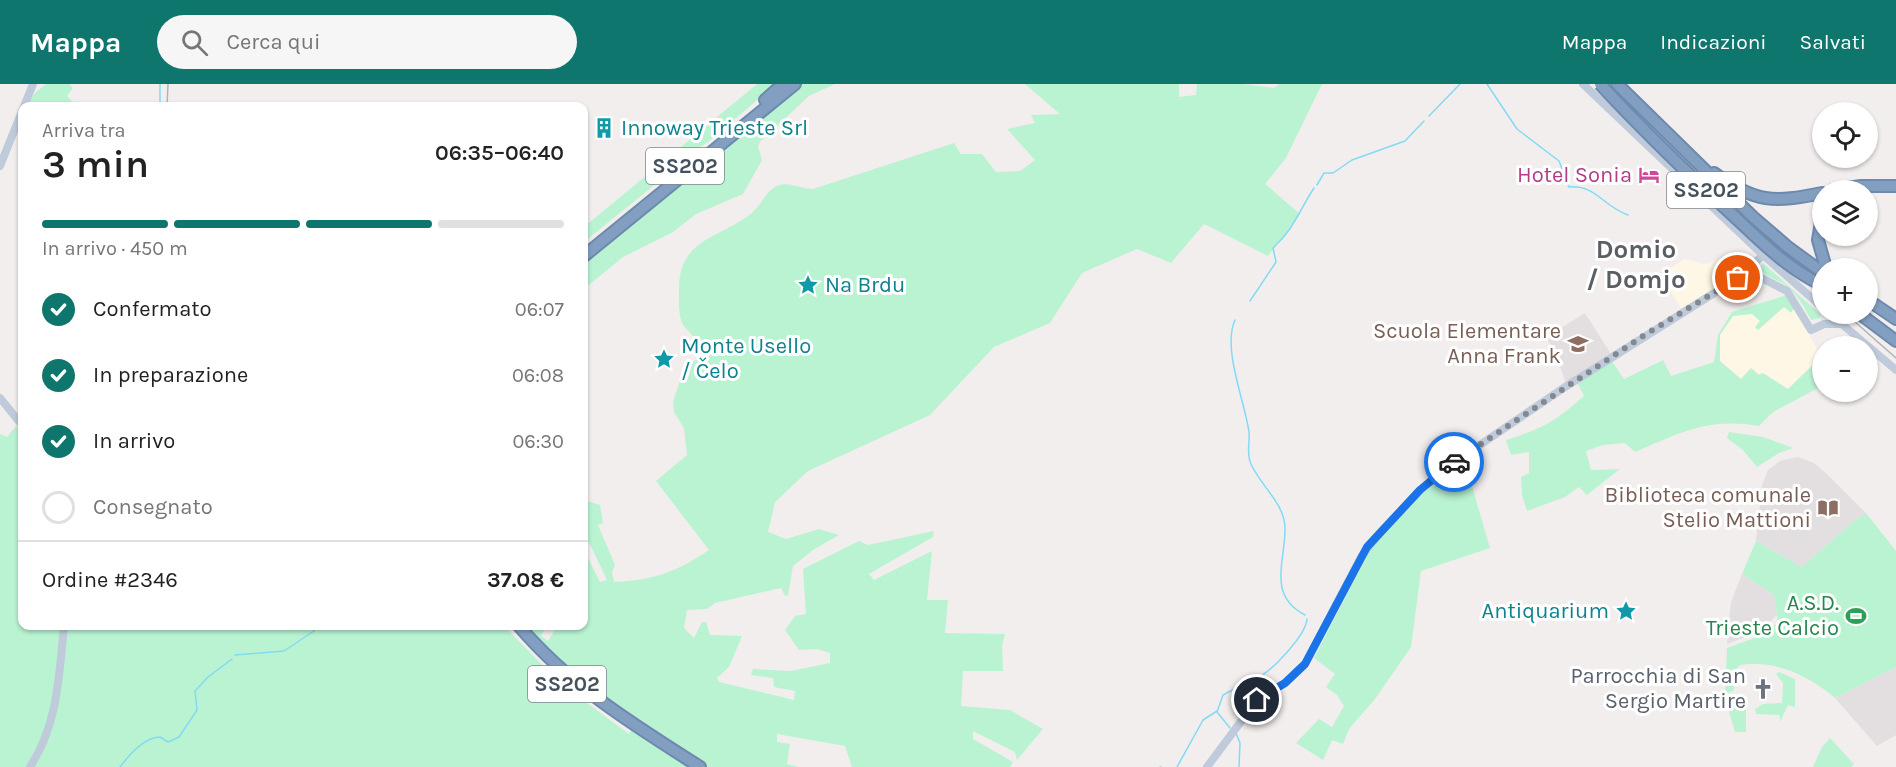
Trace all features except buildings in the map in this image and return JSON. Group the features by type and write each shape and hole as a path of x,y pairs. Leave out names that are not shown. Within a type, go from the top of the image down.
{"highway":[{"name":"SS202","path":"588,245 784,84"},
{"name":"SS202","path":"588,253 795,84"},
{"name":"SS202","path":"1600,84 1687,172 1768,248 1791,267 1812,279"},
{"name":"SS202","path":"1617,84 1761,224 1812,264"},
{"path":"1630,99 1704,166 1746,194 1777,201 1812,195"},
{"path":"1878,188 1896,188"},
{"path":"1878,189 1883,188"},
{"path":"1878,307 1896,319"},
{"path":"1878,315 1896,327"},
{"path":"1873,324 1896,341"},
{"name":"SS202","path":"516,630 564,681 690,767"},
{"name":"SS202","path":"523,630 572,680 633,728 700,767"}],"street":[{"path":"1583,84 1763,255 1812,298"},
{"path":"26,102 33,86"},
{"path":"0,166 18,122"},
{"path":"1207,767 1257,700 1285,683 1305,664 1364,552 1420,490 1453,463 1565,387 1753,273 1763,255"},
{"path":"1753,273 1779,285 1791,295 1811,330 1819,326 1841,324 1896,370"},
{"path":"0,398 18,420"},
{"path":"30,767 48,735 53,716 64,630"}],"shaded area":[{"path":"1728,256 1733,265 1737,263 1741,269 1732,278 1682,309 1663,280 1662,274 1684,259 1705,264"},
{"path":"1784,307 1795,308 1812,340 1812,366 1788,389 1763,373 1741,379 1720,361 1720,335 1733,316 1752,314 1760,321"},
{"path":"1585,313 1611,354 1566,383 1553,347 1545,338"},
{"path":"1798,457 1814,463 1866,513 1802,567 1756,541 1762,485 1768,470 1780,461"},
{"path":"1742,574 1774,595 1777,615 1759,632 1727,644 1731,602"},
{"path":"1896,667 1896,735 1877,746 1835,698"}],"green space":[{"path":"46,84 69,84 73,88 67,96 73,102 28,102"},
{"path":"757,84 776,84 588,239 588,224"},
{"path":"801,84 835,84 809,96 760,142 758,146 762,160 743,194 696,214 673,232 623,257 588,286 588,258 741,136"},
{"path":"1025,84 1179,84 1179,97 1196,95 1197,84 1243,84 1274,88 1279,84 1322,84 1286,158 1265,184 1300,214 1268,256 1204,224 1171,263 1137,249 1082,273 1050,323 994,347 930,415 808,471 775,502 768,532 786,539 819,529 839,535 813,550 793,566 788,595 785,596 781,588 715,603 707,609 687,610 684,628 694,638 702,622 706,622 710,635 742,636 729,667 717,678 719,682 794,700 795,691 774,687 773,678 751,675 753,669 791,671 830,663 830,653 817,649 799,650 785,630 795,616 806,614 803,569 859,541 868,545 934,531 933,537 869,574 874,580 932,551 927,600 948,600 945,633 1005,634 1002,646 1003,671 963,671 961,706 1010,710 1043,729 1017,760 1015,752 973,731 973,739 1013,762 1010,767 852,767 845,746 777,734 777,742 790,744 787,764 799,767 32,767 42,751 54,716 61,681 66,630 508,630 560,683 629,734 636,723 585,686 528,630 544,630 541,636 548,641 555,630 588,630 588,558 600,582 607,580 588,540 588,501 600,505 603,523 598,525 615,565 612,572 614,582 664,574 709,550 656,481 687,455 684,428 674,412 673,402 681,377 701,353 697,342 682,323 680,314 680,273 685,260 703,242 752,213 773,188 781,185 813,189 954,143 961,154 982,154 996,172 1020,171 1035,160 1007,129 1035,123 1031,115 1060,114"},
{"path":"1763,263 1812,307 1812,320 1793,292 1760,268"},
{"path":"1787,295 1794,308 1791,313 1784,307 1758,330 1755,327 1760,321 1752,314 1733,316 1720,335 1720,361 1741,379 1751,368 1759,375 1763,373 1788,389 1812,366 1812,391 1773,412 1759,426 1709,425 1680,433 1635,452 1625,443 1603,445 1586,451 1591,470 1620,469 1587,495 1579,487 1565,497 1527,511 1522,495 1521,477 1529,473 1529,452 1511,455 1506,440 1539,428 1564,412 1584,396 1578,384 1611,360 1624,379 1663,360 1671,376 1714,362 1718,335 1732,312"},
{"path":"16,426 18,427 18,630 61,630 54,696 47,729 26,767 0,767 0,434 7,437"},
{"path":"1729,432 1763,437 1793,448 1779,453 1757,467 1743,450 1727,438"},
{"path":"1464,459 1490,548 1421,571 1411,647 1375,699 1349,729 1343,744 1332,740 1323,760 1296,743 1319,719 1332,727 1344,706 1337,695 1326,687 1335,674 1314,658 1371,548 1423,493"},
{"name":"A.S.D. Trieste Calcio","path":"1866,513 1896,551 1896,667 1835,698 1814,682 1791,671 1767,665 1740,665 1734,671 1734,690 1725,695 1727,648 1763,635 1778,622 1774,595 1742,574 1756,541 1802,567"},
{"path":"1779,672 1795,679 1795,707 1788,705 1780,722 1780,715 1756,714 1755,709 1763,704 1782,703 1783,683 1776,674"},
{"path":"1746,704 1746,732 1735,732 1727,705"},
{"path":"1830,738 1854,764 1851,767 1813,767 1822,747"}],"waterway":[{"path":"160,84 160,102"},
{"path":"1429,116 1460,84"},
{"path":"1487,84 1517,129 1559,161 1569,187 1586,189 1628,215"},
{"path":"1317,185 1324,173 1333,173 1352,160 1405,141 1424,121"},
{"path":"1250,301 1276,262 1273,248 1291,227 1314,188"},
{"path":"1235,320 1231,345 1249,432 1248,452 1255,472 1277,503 1284,519 1282,587 1293,607 1305,615"},
{"path":"1230,728 1217,712 1223,695 1261,676 1274,666 1301,634 1307,619"},
{"path":"235,655 284,651 314,630"},
{"path":"208,677 232,659"},
{"path":"120,767 132,752 148,740 160,737 168,742 179,737 197,710 195,691 207,678"},
{"path":"1177,767 1203,720 1217,711"},
{"path":"1236,733 1240,743 1239,767"}],"railway":[{"path":"167,102 168,84"},
{"path":"1608,84 1638,118 1798,269"},
{"path":"1857,324 1896,358"}],"way so far":[{"path":"1454,462 1643,336 1738,278"}],"place":[{"name":"Innoway Trieste Srl","path":"604,128"},
{"name":"Hotel Sonia","path":"1649,175"},
{"name":"Na Brdu","path":"808,285"},
{"name":"Scuola Elementare Anna Frank","path":"1578,344"},
{"name":"Monte Usello / Čelo","path":"664,359"},
{"name":"Biblioteca comunale Stelio Mattioni","path":"1828,508"},
{"name":"Antiquarium","path":"1626,611"},
{"name":"A.S.D. Trieste Calcio","path":"1856,616"},
{"name":"Parrocchia di San Sergio Martire","path":"1763,689"}],"district":[{"name":"Domio / Domjo","path":"1636,264"}],"route":[{"path":"1257,700 1299,672 1311,656 1352,572 1367,547 1420,490 1454,462"}]}
